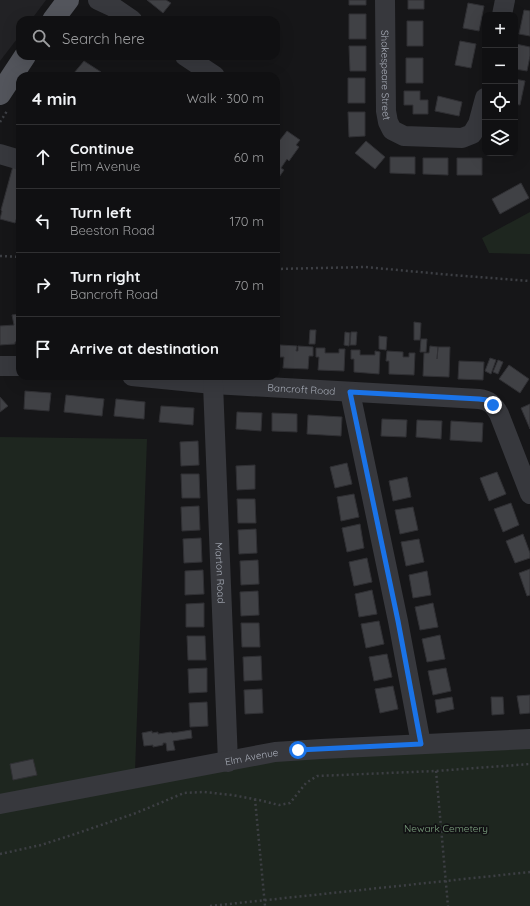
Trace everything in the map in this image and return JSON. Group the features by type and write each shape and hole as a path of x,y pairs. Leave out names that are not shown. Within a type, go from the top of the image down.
{"main road":[{"path":"56,16 68,0"},
{"path":"0,94 22,60"}],"street":[{"path":"98,0 113,7 126,16"},
{"name":"Shakespeare Street","path":"385,0 386,111 388,122 392,130 404,136 462,138 472,134 478,124 482,109"},
{"path":"503,12 505,0"},
{"path":"191,60 209,72"},
{"path":"0,154 16,159"},
{"path":"0,366 16,366"},
{"name":"Bancroft Road","path":"173,380 214,384 479,399 490,402 499,414 530,494"},
{"name":"Marton Road","path":"214,384 228,762"},
{"path":"350,392 398,621 421,744"},
{"name":"Elm Avenue","path":"0,804 275,752 530,739"}],"path":[{"path":"0,256 16,257"},
{"path":"280,270 365,266 530,281"},
{"path":"0,854 40,845 88,830 136,813 184,793 204,792 255,799 279,805 290,803 306,783 317,776 436,771 530,764"},
{"path":"436,771 448,906"},
{"path":"255,799 265,906"},
{"path":"210,906 530,872"}],"shaded area":[{"path":"0,0 46,0 34,16 16,16 16,40 0,61"}],"green space":[{"path":"530,212 530,254 489,253 482,238"},
{"path":"0,437 147,439 135,772 0,797"},
{"name":"Newark Cemetery","path":"530,743 530,906 0,906 0,813 276,761"}],"building":[{"path":"147,0 166,0 171,3 163,13"},
{"path":"349,0 366,0 366,5 349,5"},
{"path":"408,0 424,0 424,9 408,9"},
{"path":"468,3 484,6 479,31 463,28"},
{"path":"524,10 530,11 530,36 519,34"},
{"path":"349,14 366,14 366,39 349,39"},
{"path":"407,21 423,21 423,46 407,46"},
{"path":"460,41 476,44 471,68 455,65"},
{"path":"518,44 530,47 527,71 518,70"},
{"path":"349,46 366,46 366,71 350,71"},
{"path":"406,58 423,58 423,83 406,83"},
{"path":"84,61 101,72 75,72"},
{"path":"348,78 365,78 365,103 348,103"},
{"path":"518,80 525,81 520,105 518,105"},
{"path":"404,91 420,91 420,100 428,100 428,114 413,114 413,105 404,105"},
{"path":"438,96 462,102 459,116 435,111"},
{"path":"348,112 365,112 365,136 349,137"},
{"path":"287,131 300,140 296,145 299,147 289,161 287,159 281,168 284,170 280,176 280,140"},
{"path":"366,141 385,157 375,169 355,153"},
{"path":"390,157 415,157 415,174 390,173"},
{"path":"423,158 448,158 448,175 423,174"},
{"path":"457,158 482,158 482,175 457,175"},
{"path":"13,166 16,167 15,223 0,219"},
{"path":"521,183 529,198 500,214 492,199"},
{"path":"16,314 16,342 15,344 0,345 0,326 14,325 12,315"},
{"path":"414,322 421,323 420,340 414,340"},
{"path":"310,330 316,330 315,344 309,344"},
{"path":"345,332 350,333 349,346 344,345"},
{"path":"351,332 357,332 356,345 350,345"},
{"path":"379,336 387,337 386,350 379,349"},
{"path":"421,339 427,339 426,352 420,352"},
{"path":"280,345 297,346 296,351 298,351 298,346 313,347 313,356 309,356 308,369 283,368 284,357 280,357"},
{"path":"430,346 450,347 449,377 423,376 424,353 429,353"},
{"path":"316,348 325,348 325,353 339,353 339,349 345,349 344,371 318,370 319,357 316,357"},
{"path":"351,350 360,350 360,355 375,355 375,351 380,352 379,374 354,372 354,359 351,359"},
{"path":"387,351 403,352 403,357 409,357 409,353 415,353 414,375 389,374 389,361 386,361"},
{"path":"490,358 496,360 491,374 485,371"},
{"path":"498,360 503,362 498,374 493,372"},
{"path":"459,361 484,362 483,380 458,379"},
{"path":"509,365 529,379 520,393 499,379"},
{"path":"25,391 51,393 49,411 24,409"},
{"path":"66,395 104,399 102,416 64,412"},
{"path":"0,397 8,406 0,412"},
{"path":"116,399 145,402 144,419 114,416"},
{"path":"530,404 530,429 521,408"},
{"path":"161,406 194,408 193,425 159,422"},
{"path":"237,412 262,413 261,431 236,429"},
{"path":"272,413 297,414 297,432 272,431"},
{"path":"308,415 342,417 341,436 307,434"},
{"path":"382,419 407,420 406,437 381,436"},
{"path":"417,420 442,421 441,439 416,437"},
{"path":"451,421 483,423 482,442 450,440"},
{"path":"198,441 199,465 181,466 180,442"},
{"path":"347,463 352,484 335,488 330,467"},
{"path":"255,465 255,489 237,490 236,466"},
{"path":"497,472 506,494 489,501 480,478"},
{"path":"181,474 199,474 200,498 182,498"},
{"path":"407,477 411,497 393,501 389,481"},
{"path":"354,494 359,517 341,521 337,497"},
{"path":"237,499 255,499 256,523 238,523"},
{"path":"511,503 519,525 503,532 494,509"},
{"path":"199,506 200,530 182,531 181,507"},
{"path":"413,507 418,530 400,534 395,510"},
{"path":"360,524 364,548 347,552 342,528"},
{"path":"256,529 257,553 239,554 238,530"},
{"path":"523,534 530,553 530,558 515,563 506,541"},
{"path":"201,538 202,562 184,563 183,539"},
{"path":"419,539 424,562 406,566 401,542"},
{"path":"367,558 372,582 354,586 349,562"},
{"path":"258,560 259,584 241,585 240,561"},
{"path":"530,569 530,595 527,596 519,573"},
{"path":"203,570 204,594 185,595 185,571"},
{"path":"427,571 431,595 413,598 409,575"},
{"path":"372,590 377,614 359,617 355,594"},
{"path":"258,591 259,615 241,616 240,592"},
{"path":"204,603 204,627 186,627 186,604"},
{"path":"433,603 438,627 420,630 415,607"},
{"path":"379,621 384,644 366,648 361,624"},
{"path":"241,623 259,623 260,647 242,647"},
{"path":"440,635 445,659 427,662 422,639"},
{"path":"187,636 205,636 206,660 188,660"},
{"path":"387,654 392,677 374,681 369,657"},
{"path":"261,656 262,680 244,681 243,657"},
{"path":"207,668 207,692 189,693 188,669"},
{"path":"446,668 451,691 433,695 428,671"},
{"path":"393,686 398,709 380,713 375,689"},
{"path":"262,689 263,713 245,714 244,690"},
{"path":"530,695 530,713 520,714 517,696"},
{"path":"452,697 454,709 437,713 435,700"},
{"path":"491,697 503,697 504,714 492,715"},
{"path":"207,702 208,726 190,727 189,703"},
{"path":"191,730 192,738 173,741 175,750 167,751 166,743 153,747 153,745 144,746 142,733 152,731 152,733 158,732 158,734"},
{"path":"33,759 37,775 13,780 10,764"}],"route":[{"path":"298,750 421,744 398,621 350,392 479,399 487,400 493,405"}]}
